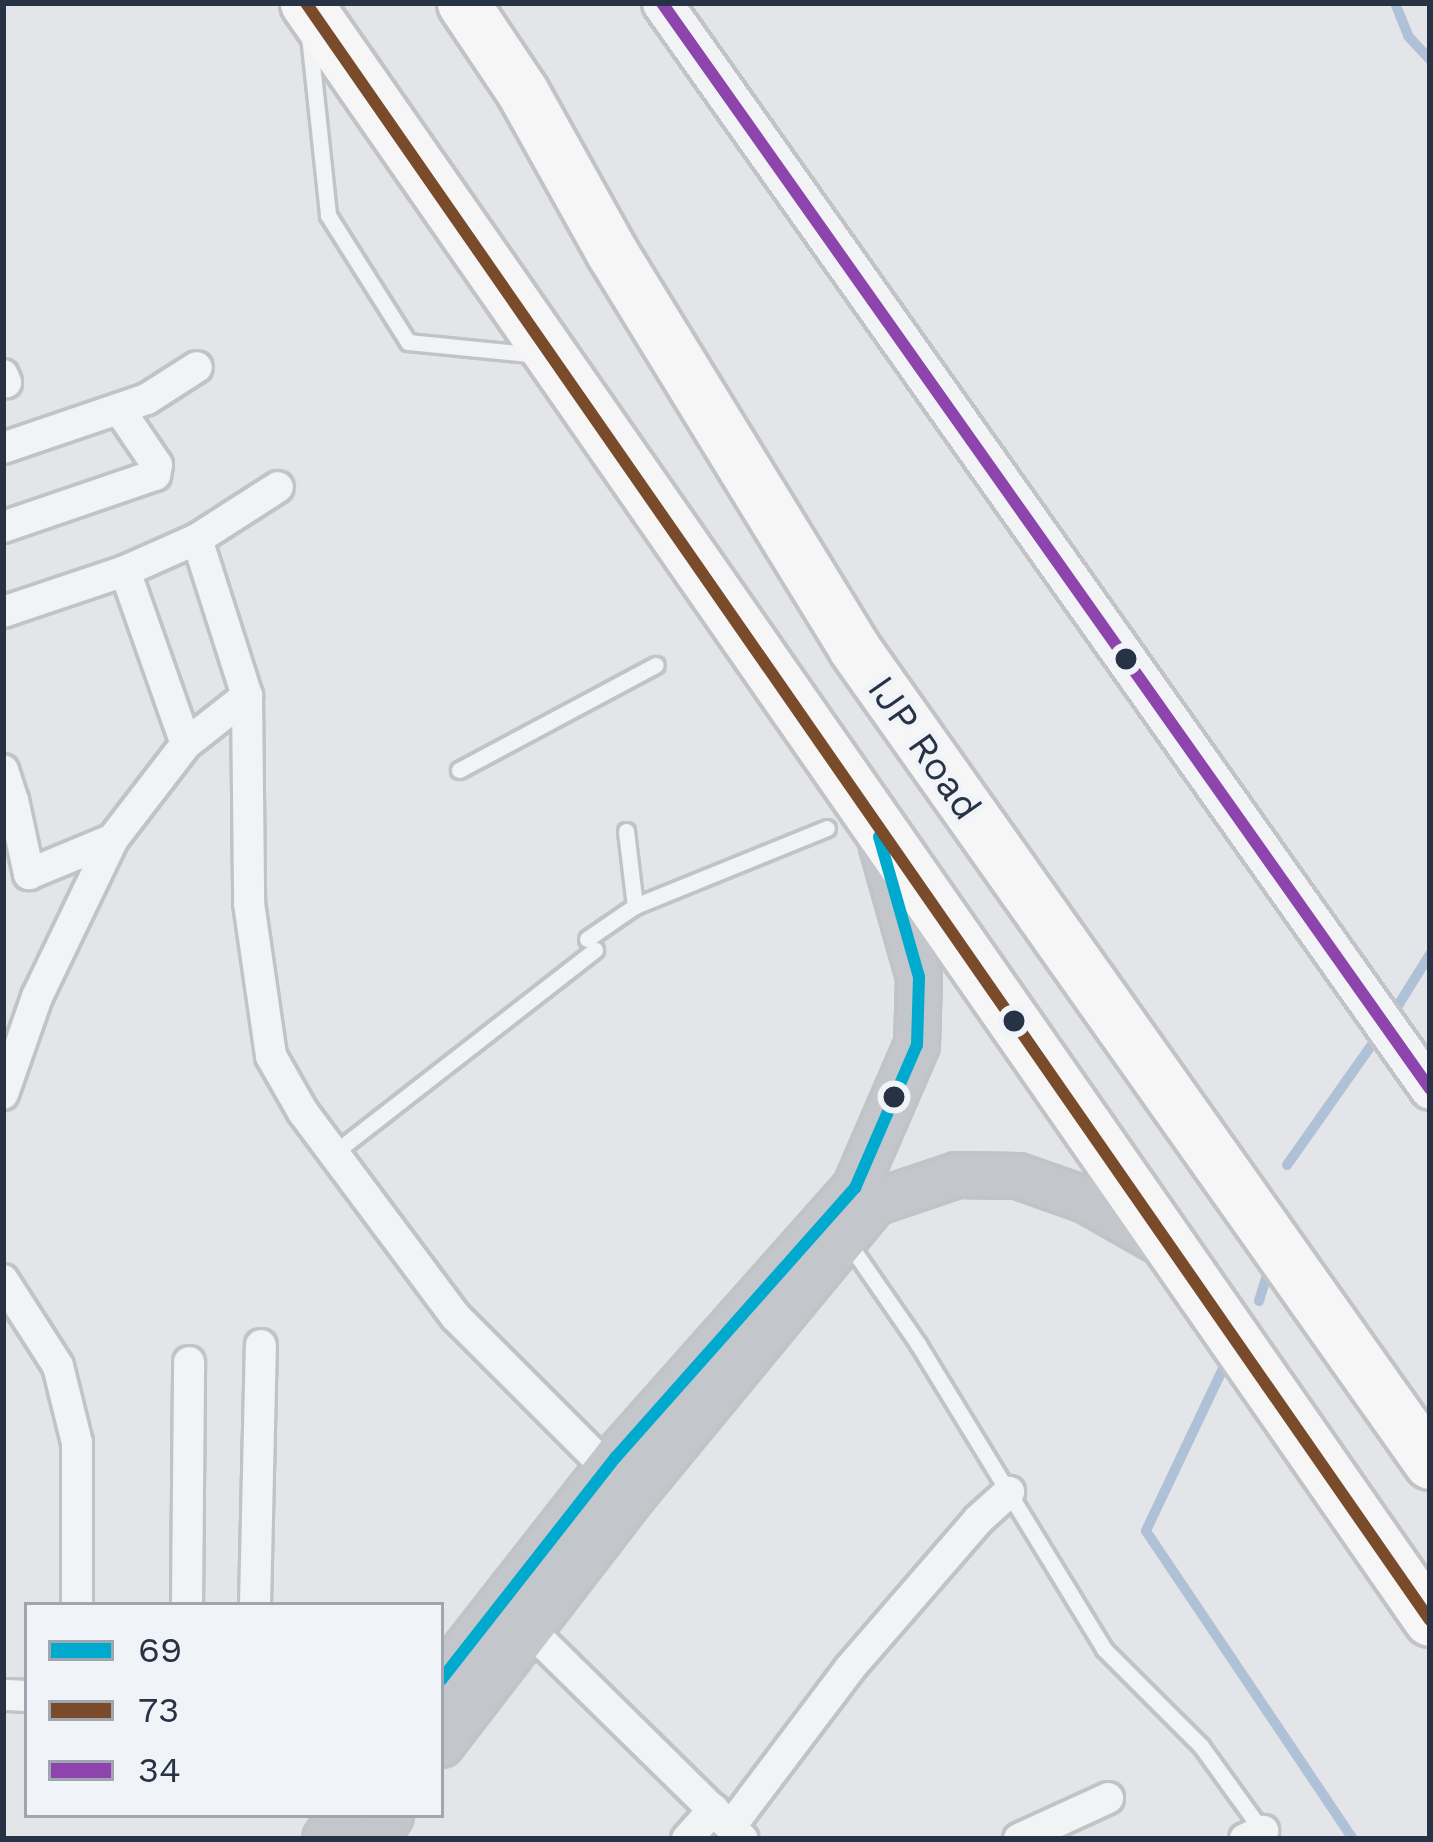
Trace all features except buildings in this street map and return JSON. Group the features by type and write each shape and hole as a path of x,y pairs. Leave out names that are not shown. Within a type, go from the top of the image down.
{"highway":[{"name":"IJP Road","path":"306,3 552,356 850,823 1173,1249 1430,1620"},
{"name":"IJP Road","path":"463,3 522,92 611,251 854,648 1430,1463"}],"main road":[{"path":"446,1667 607,1468 855,1188 917,1045 920,977 850,823"},
{"path":"444,1741 874,1203 957,1175 1018,1176 1086,1200 1173,1249"}],"street":[{"path":"662,3 1427,1084"},
{"path":"3,448 147,399 197,367"},
{"path":"3,527 155,475 157,465 119,409"},
{"path":"3,612 125,571 197,538 278,488"},
{"path":"197,538 247,696 249,903 271,1056 303,1112 456,1317 607,1468"},
{"path":"125,571 186,744"},
{"path":"3,1094 37,997 113,839 186,744 247,696"},
{"path":"6,791 16,879 113,839"},
{"path":"3,1280 58,1366 77,1443 77,1602"},
{"path":"255,1602 261,1345"},
{"path":"187,1602 189,1363"},
{"path":"687,1839 730,1825 850,1669 978,1520 1010,1492"},
{"path":"530,1630 730,1825"},
{"path":"1019,1839 1108,1798"}],"lane":[{"path":"306,3 328,215 408,342 552,356"},
{"path":"459,770 656,665"},
{"path":"334,1153 634,906 850,823"},
{"path":"626,831 634,906"},
{"path":"845,1238 1010,1492 1104,1649 1202,1746 1259,1836"}],"waterway":[{"path":"1395,3 1408,36 1430,60"},
{"path":"1391,1017 1430,954"},
{"path":"1287,1165 1380,1033"},
{"path":"1259,1301 1269,1269"},
{"path":"1228,1358 1146,1531 1353,1839"}],"transit line":[{"name":"73","path":"306,3 1430,1620"},
{"name":"34","path":"662,3 1430,1089"},
{"name":"69","path":"444,1676 616,1457 855,1188 917,1045 919,977 879,837"}]}
